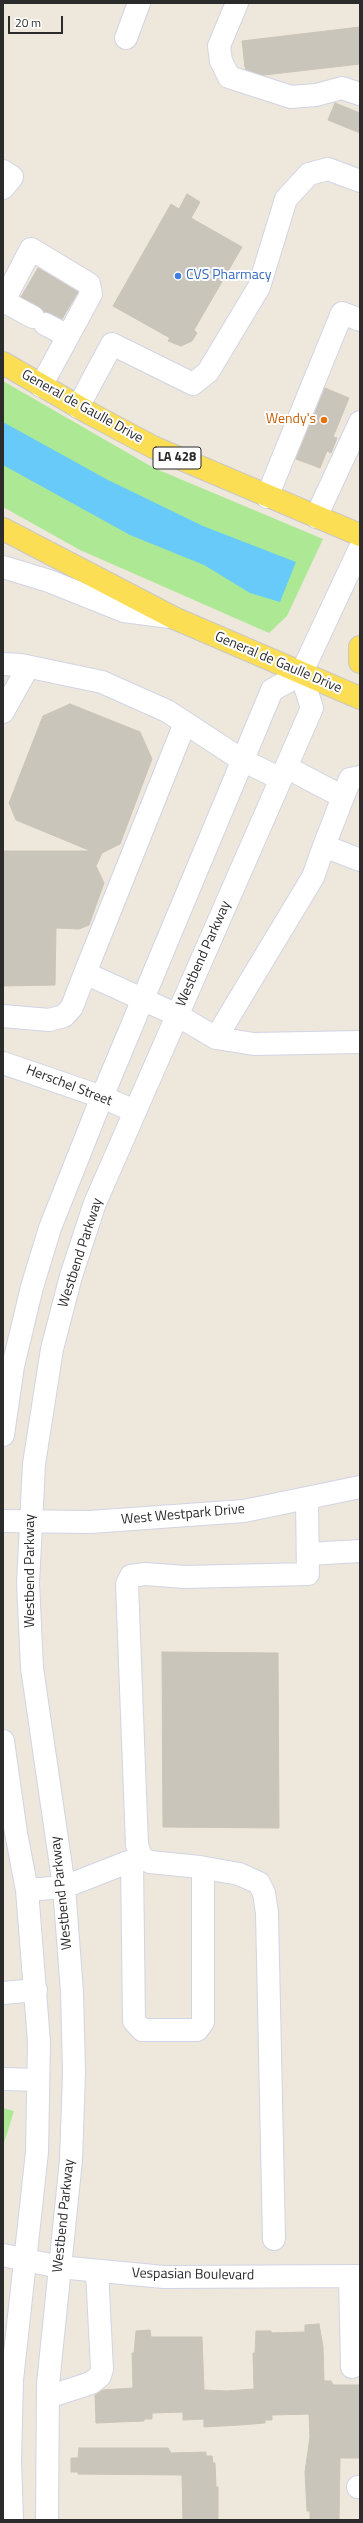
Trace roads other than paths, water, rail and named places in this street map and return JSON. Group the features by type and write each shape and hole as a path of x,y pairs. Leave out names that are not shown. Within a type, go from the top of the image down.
{"main road":[{"name":"General de Gaulle Drive","path":"3,363 78,407 152,447 266,497 360,535"},
{"name":"General de Gaulle Drive","path":"3,529 174,618 301,674 360,698"},
{"path":"360,647 360,662"}],"street":[{"path":"126,38 139,3"},
{"path":"237,3 219,46 221,61 230,77 291,97 316,95 342,88 360,94"},
{"path":"78,407 112,344 193,384 208,372 259,287 286,199 309,174 328,169 360,181"},
{"path":"3,171 12,176 3,188"},
{"path":"41,386 91,294 89,284 31,248 3,302 68,336"},
{"path":"266,497 342,313 360,320"},
{"path":"316,517 360,422"},
{"path":"3,1435 13,1366 32,1287 50,1228 102,1097 272,690 301,674 360,548"},
{"path":"3,567 50,581 124,611 174,618"},
{"path":"3,664 28,666 102,682 167,711 242,760 284,773 343,797"},
{"path":"3,712 28,666"},
{"name":"Westbend Parkway","path":"47,2520 48,2397 59,2267 71,2160 74,2073 72,1992 64,1887 32,1668 28,1583 34,1464 52,1349 71,1276 95,1203 312,708 301,674"},
{"path":"3,1016 49,1020 64,1016 72,1007 185,723"},
{"path":"216,1038 313,877 350,779 360,777"},
{"path":"324,846 360,859"},
{"path":"85,973 143,998 177,1015 216,1038 254,1044 360,1042"},
{"name":"Herschel Street","path":"3,1062 102,1097 135,1111"},
{"name":"West Westpark Drive","path":"3,1521 30,1522 127,1520 237,1512 360,1487"},
{"path":"203,1868 203,2022 197,2030 142,2030 134,2021 136,1838 127,1584 131,1576 145,1574 185,1577 308,1574 307,1498"},
{"path":"308,1554 360,1551"},
{"path":"3,1741 13,1811 27,1890 36,1990 38,2080 37,2152 12,2380 10,2460 12,2520"},
{"path":"27,1890 64,1887 136,1859 239,1874 259,1883 264,1893 267,1913 274,2239"},
{"path":"3,1993 36,1990"},
{"path":"3,2079 38,2080"},
{"name":"Vespasian Boulevard","path":"3,2254 59,2267 164,2277 355,2276"},
{"path":"48,2397 91,2383 100,2376 102,2368 97,2271"},
{"path":"352,2367 355,2276"}],"water":[{"path":"3,422 108,480 203,526 296,562 280,602 250,593 204,565 130,535 3,465"}],"place":[{"name":"CVS Pharmacy","path":"178,276"},
{"name":"Wendy's","path":"324,420"}]}
